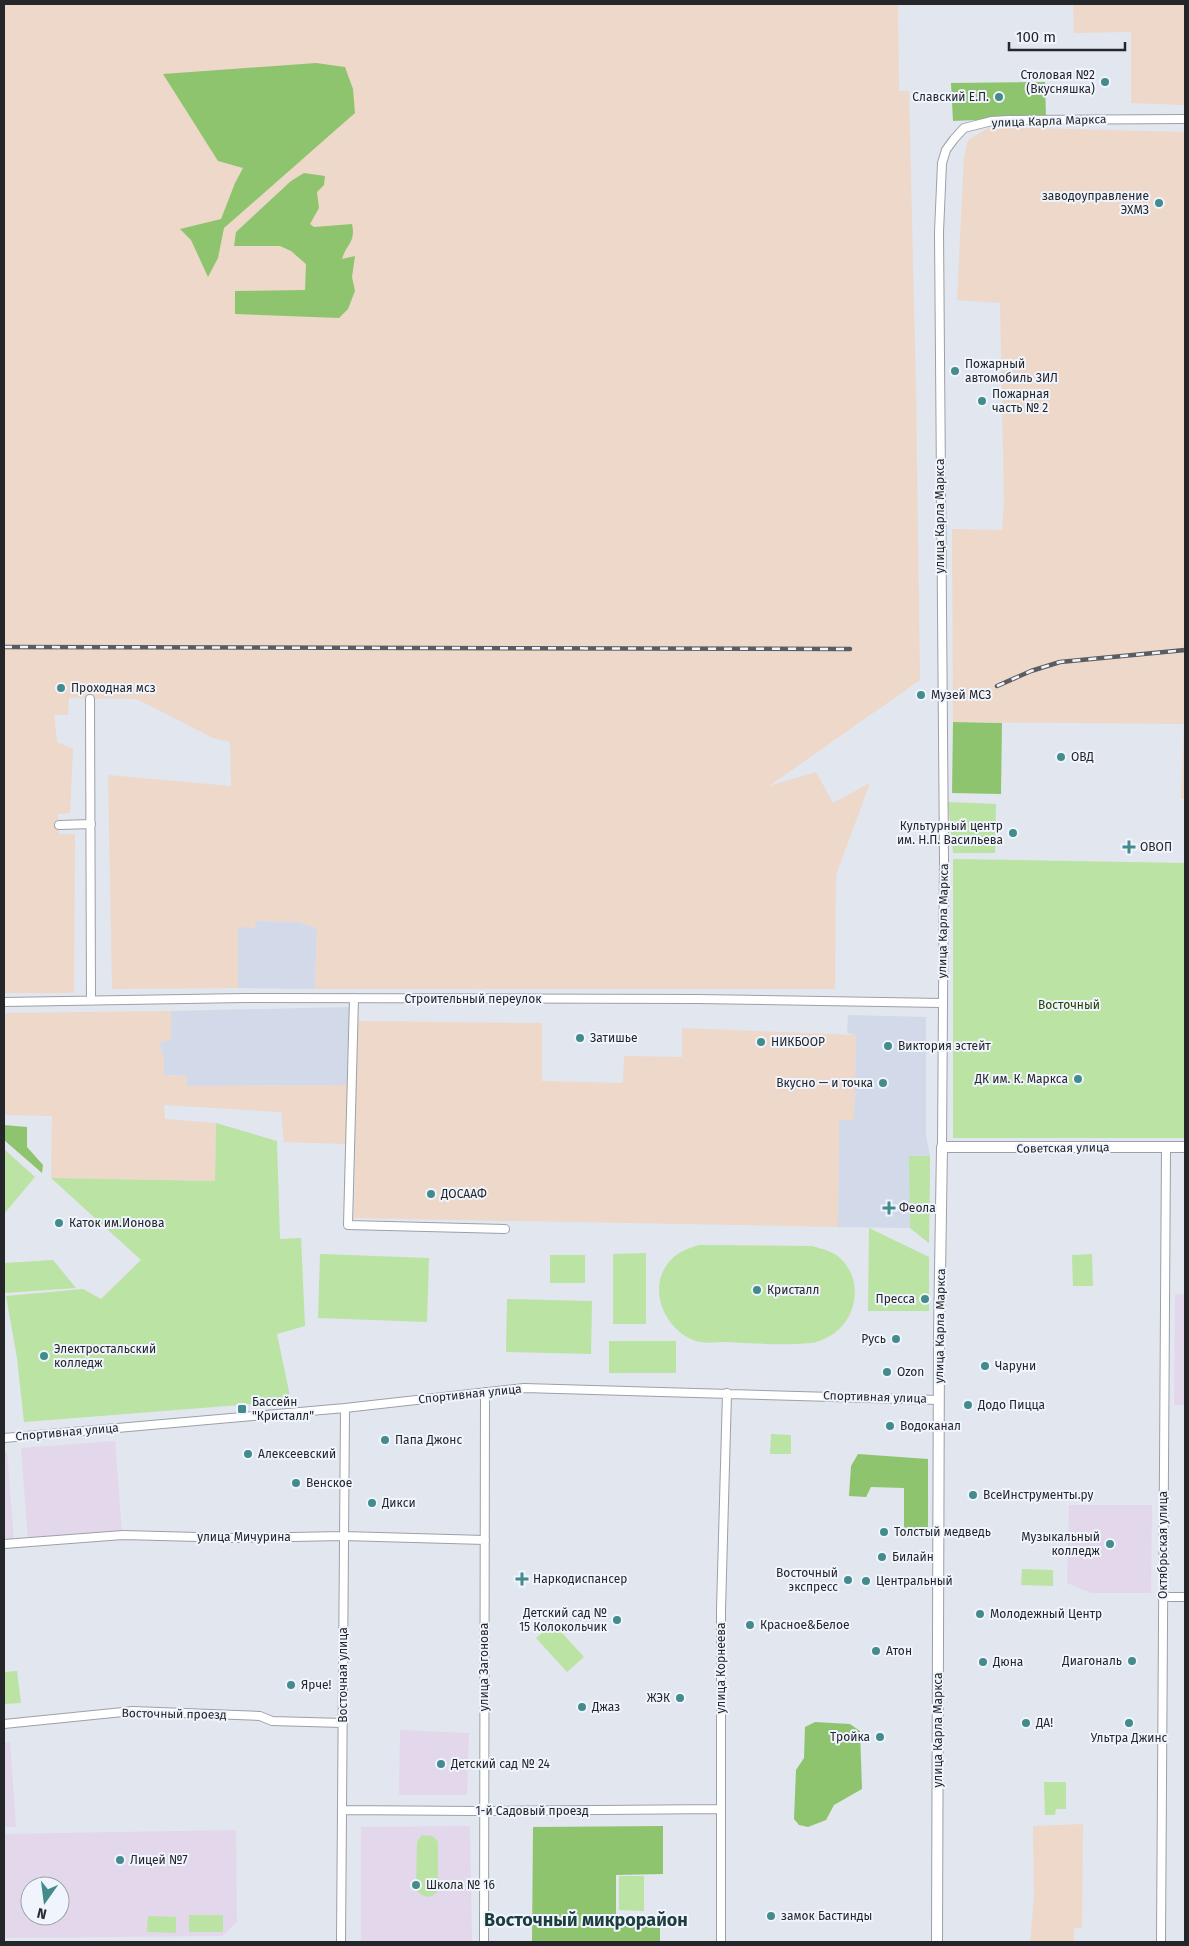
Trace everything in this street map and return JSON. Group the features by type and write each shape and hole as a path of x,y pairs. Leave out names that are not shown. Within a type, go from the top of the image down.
{"main road":[{"name":"Советская улица","path":"942,1147 1185,1147"},
{"name":"улица Карла Маркса","path":"937,1942 942,1147"}],"street":[{"name":"улица Карла Маркса","path":"942,1147 944,859 939,242 942,163 946,150 964,128 992,121 1059,118 1185,119"},
{"path":"90,699 91,1000"},
{"path":"59,825 91,824"},
{"name":"Строительный переулок","path":"4,1002 354,998 696,999 942,1003"},
{"path":"354,998 348,1226 506,1229"},
{"name":"Октябрьская улица","path":"1160,1942 1166,1147"},
{"name":"Спортивная улица","path":"4,1438 345,1408 524,1388 939,1400"},
{"name":"улица Загонова","path":"484,1392 484,1942"},
{"name":"улица Корнеева","path":"720,1942 721,1610 727,1393"},
{"name":"Восточная улица","path":"341,1942 345,1408"},
{"name":"улица Мичурина","path":"4,1544 123,1535 235,1538 343,1536 485,1540"},
{"path":"1162,1597 1185,1597"},
{"name":"Восточный проезд","path":"4,1724 133,1711 260,1716 272,1721 343,1723"},
{"name":"1-й Садовый проезд","path":"342,1810 721,1809"}],"shaded area":[{"path":"4,4 898,4 899,91 909,91 920,680 769,786 816,772 833,803 870,783 836,875 835,989 315,989 317,928 298,922 256,921 255,928 238,927 238,988 112,989 108,775 231,786 230,742 213,738 137,699 69,698 68,715 54,715 57,742 73,749 70,813 58,814 59,834 75,834 74,993 4,993"},
{"path":"1073,4 1185,4 1185,105 1131,103 1131,32 1074,33"},
{"path":"990,127 1185,132 1185,799 1181,799 1184,724 953,722 952,529 1002,530 1004,501 1000,303 957,300 964,157 968,140"},
{"path":"256,921 298,922 317,928 315,989 238,988 238,927"},
{"path":"349,1007 347,1085 187,1086 187,1076 164,1075 164,1059 159,1042 171,1040 171,1011"},
{"path":"171,1011 171,1040 159,1043 164,1059 164,1075 187,1076 187,1086 347,1085 347,1144 284,1142 281,1112 164,1105 165,1119 216,1123 215,1181 51,1178 52,1116 4,1115 4,1013"},
{"path":"848,1015 926,1017 926,1136 930,1156 929,1243 910,1228 838,1227 839,1120 854,1120 856,1035 847,1033"},
{"path":"357,1021 542,1023 542,1081 623,1083 624,1056 682,1057 682,1028 856,1035 854,1120 839,1120 838,1227 354,1218"},
{"path":"1175,1294 1185,1294 1185,1405 1174,1405"},
{"path":"115,1441 122,1533 28,1541 21,1448"},
{"path":"4,1452 7,1452 14,1541 4,1542"},
{"name":"Музыкальный колледж","path":"1069,1505 1152,1505 1151,1593 1091,1593 1067,1583"},
{"path":"400,1730 469,1733 467,1795 399,1795"},
{"path":"10,1742 16,1827 4,1827 4,1743"},
{"path":"1083,1824 1082,1928 1074,1928 1074,1942 1030,1942 1034,1897 1033,1826"},
{"name":"Школа № 16","path":"470,1826 472,1942 361,1942 361,1827"},
{"name":"Лицей №7","path":"236,1830 237,1922 222,1936 4,1938 4,1834"}],"green space":[{"path":"316,63 345,67 353,89 355,113 224,228 218,258 208,277 191,240 180,229 221,219 243,168 218,161 163,74"},
{"path":"1045,82 1046,117 953,121 951,83"},
{"path":"304,173 325,176 324,185 317,192 319,208 310,224 314,227 352,224 352,239 342,259 355,256 352,277 355,291 348,309 339,318 235,314 235,291 305,290 306,264 291,251 280,246 234,246 236,232 291,181"},
{"path":"953,722 1002,723 1001,794 952,793"},
{"path":"948,802 996,804 995,853 953,853"},
{"name":"Восточный","path":"953,859 1185,863 1185,1138 953,1138"},
{"path":"216,1123 277,1141 280,1239 301,1238 305,1326 277,1334 291,1401 24,1422 17,1358 6,1296 83,1289 101,1299 141,1260 51,1178 215,1181"},
{"path":"4,1125 27,1127 27,1147 43,1165 42,1173 4,1140"},
{"path":"4,1149 35,1177 4,1214"},
{"path":"909,1156 930,1156 929,1243 910,1228"},
{"path":"869,1228 929,1257 929,1311 868,1311"},
{"name":"Кристалл","path":"699,1245 812,1246 830,1252 840,1258 848,1268 853,1279 854,1303 850,1314 835,1333 813,1343 707,1343 696,1341 684,1335 666,1316 661,1304 659,1291 660,1279 666,1267 675,1256 686,1249"},
{"path":"646,1253 646,1324 613,1324 613,1254"},
{"path":"320,1254 429,1258 427,1322 318,1318"},
{"path":"1092,1254 1093,1286 1073,1286 1072,1255"},
{"path":"550,1255 585,1255 585,1283 550,1283"},
{"path":"53,1260 76,1288 5,1293 4,1263"},
{"path":"507,1299 592,1301 591,1354 506,1352"},
{"path":"609,1341 676,1341 676,1373 609,1373"},
{"path":"771,1434 791,1435 791,1454 770,1454"},
{"path":"858,1454 928,1459 928,1536 917,1538 904,1534 904,1488 871,1487 866,1497 849,1496 851,1466"},
{"path":"1022,1569 1053,1570 1053,1586 1021,1585"},
{"path":"553,1623 584,1657 567,1672 536,1638"},
{"path":"17,1671 21,1703 4,1704 4,1672"},
{"path":"815,1722 850,1724 860,1731 862,1789 834,1805 826,1820 808,1827 799,1825 794,1819 796,1770 804,1758 805,1727"},
{"path":"1044,1782 1066,1782 1066,1809 1056,1809 1055,1815 1045,1815"},
{"path":"663,1826 663,1874 616,1875 616,1917 660,1917 660,1942 532,1942 533,1827"},
{"path":"422,1835 433,1836 438,1842 438,1889 434,1895 428,1897 416,1890 417,1842"},
{"path":"619,1876 644,1876 644,1911 619,1910"},
{"path":"189,1915 223,1915 223,1932 189,1932"},
{"path":"148,1916 176,1917 176,1933 147,1932"}],"railway":[{"path":"4,647 850,649"},
{"path":"997,686 1031,671 1060,662 1185,650"}],"place":[{"name":"Столовая №2 (Вкусняшка)","path":"1105,82"},
{"name":"Славский Е.П.","path":"999,97"},
{"name":"заводоуправление ЭХМЗ","path":"1159,203"},
{"name":"Пожарный автомобиль ЗИЛ","path":"955,371"},
{"name":"Пожарная часть № 2","path":"982,401"},
{"name":"Проходная мсз","path":"61,688"},
{"name":"Музей МСЗ","path":"921,695"},
{"name":"ОВД","path":"1061,757"},
{"name":"Культурный центр им. Н.П. Васильева","path":"1013,833"},
{"name":"ОВОП","path":"1129,847"},
{"name":"Затишье","path":"580,1038"},
{"name":"НИКБООР","path":"761,1042"},
{"name":"Виктория эстейт","path":"888,1046"},
{"name":"ДК им. К. Маркса","path":"1078,1079"},
{"name":"Вкусно — и точка","path":"883,1083"},
{"name":"ДОСААФ","path":"431,1194"},
{"name":"Феола","path":"889,1208"},
{"name":"Каток им.Ионова","path":"59,1223"},
{"name":"Кристалл","path":"757,1290"},
{"name":"Пресса","path":"925,1299"},
{"name":"Русь","path":"896,1339"},
{"name":"Электростальский колледж","path":"44,1356"},
{"name":"Чаруни","path":"985,1366"},
{"name":"Ozon","path":"887,1372"},
{"name":"Додо Пицца","path":"968,1405"},
{"name":"Бассейн \"Кристалл\"","path":"242,1409"},
{"name":"Водоканал","path":"890,1426"},
{"name":"Папа Джонс","path":"385,1440"},
{"name":"Алексеевский","path":"248,1454"},
{"name":"Венское","path":"296,1483"},
{"name":"ВсеИнструменты.ру","path":"973,1495"},
{"name":"Дикси","path":"372,1503"},
{"name":"Толстый медведь","path":"884,1532"},
{"name":"Музыкальный колледж","path":"1110,1544"},
{"name":"Билайн","path":"882,1557"},
{"name":"Наркодиспансер","path":"522,1579"},
{"name":"Восточный экспресс","path":"848,1580"},
{"name":"Центральный","path":"866,1581"},
{"name":"Молодежный Центр","path":"980,1614"},
{"name":"Детский сад № 15 Колокольчик","path":"617,1620"},
{"name":"Красное&Белое","path":"750,1625"},
{"name":"Атон","path":"876,1651"},
{"name":"Диагональ","path":"1132,1661"},
{"name":"Дюна","path":"983,1662"},
{"name":"Ярче!","path":"291,1685"},
{"name":"ЖЭК","path":"680,1698"},
{"name":"Джаз","path":"582,1707"},
{"name":"ДА!","path":"1026,1723"},
{"name":"Ультра Джинс","path":"1129,1723"},
{"name":"Тройка","path":"880,1737"},
{"name":"Детский сад № 24","path":"441,1764"},
{"name":"Лицей №7","path":"120,1860"},
{"name":"Школа № 16","path":"416,1885"},
{"name":"замок Бастинды","path":"771,1916"}],"district":[{"name":"Восточный микрорайон","path":"586,1920"}]}
